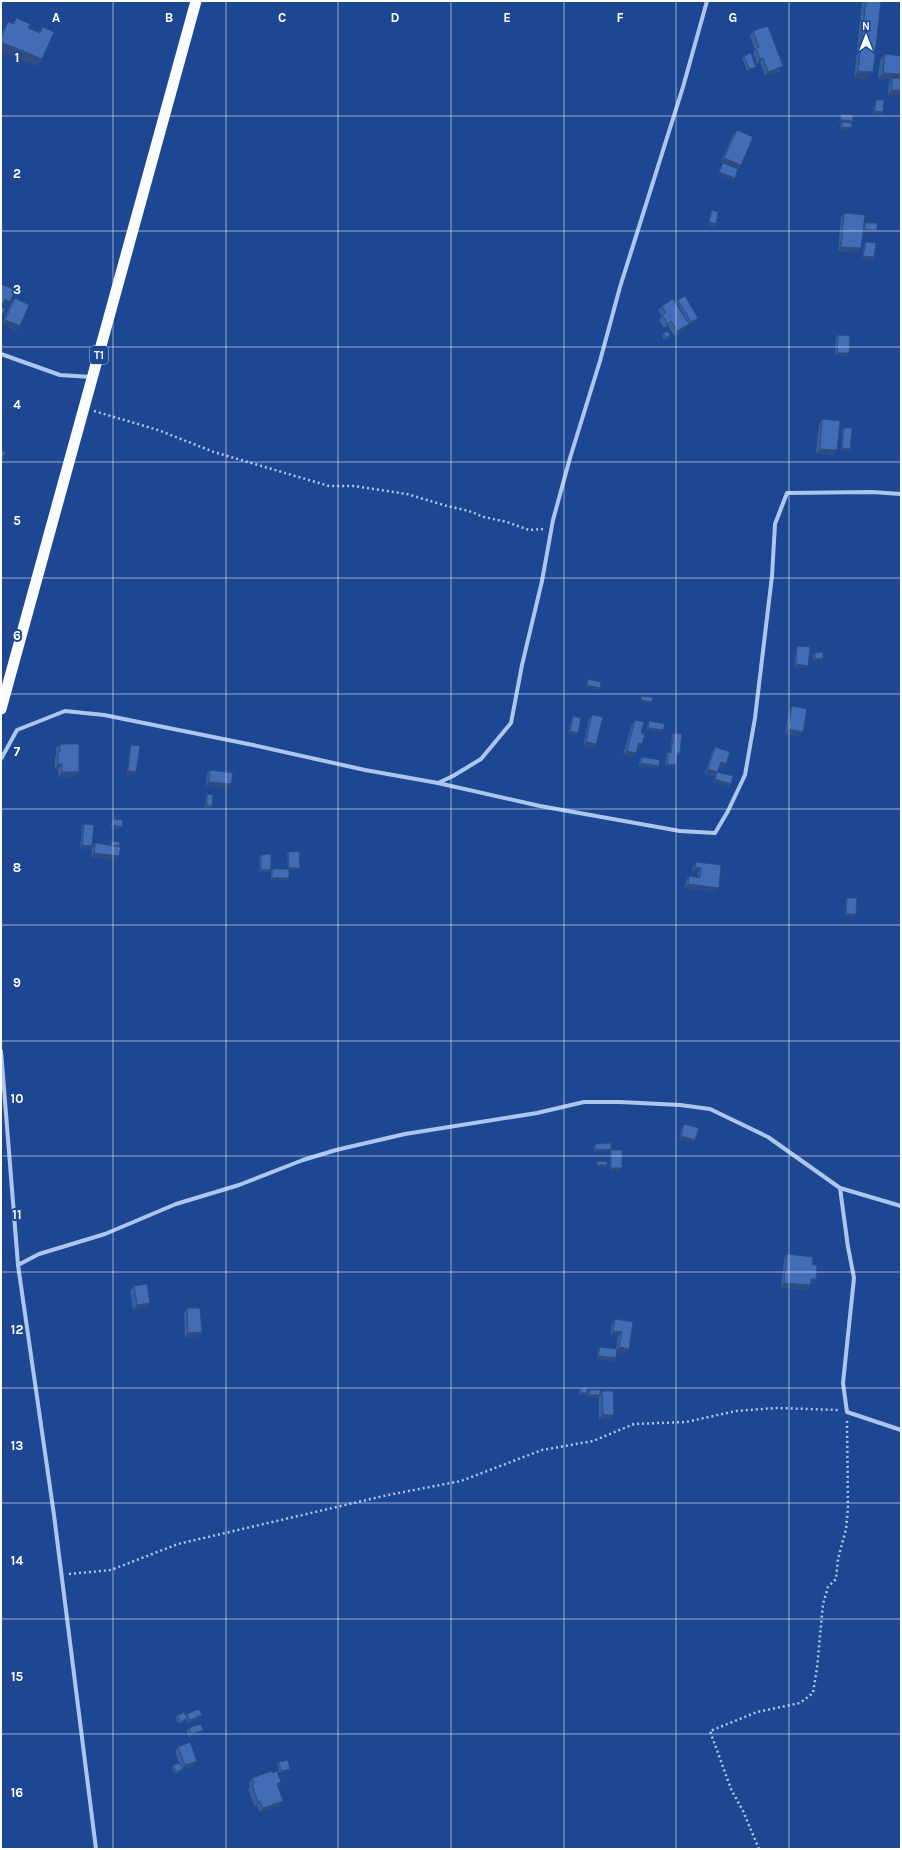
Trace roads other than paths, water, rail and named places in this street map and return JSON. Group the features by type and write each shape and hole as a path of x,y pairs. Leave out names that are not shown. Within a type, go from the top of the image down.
{"highway":[{"name":"T1","path":"1,709 196,1"}],"street":[{"path":"438,783 481,759 511,723 551,527 570,458 600,362 620,287 683,87 707,1"},
{"path":"1,354 60,375 93,377"},
{"path":"1,759 17,730 65,711 104,716 253,744 365,770 438,783 507,799 637,824 680,831 715,833 728,811 745,775 772,576 775,524 787,493 872,492 901,494"},
{"path":"1,1051 18,1265 62,1574 96,1849"},
{"path":"18,1265 39,1254 105,1234 176,1204 239,1185 303,1160 336,1150 405,1134 537,1113 584,1102 628,1102 710,1109 768,1137 840,1188 901,1206"},
{"path":"840,1188 854,1278 843,1383 847,1412 901,1430"}]}
